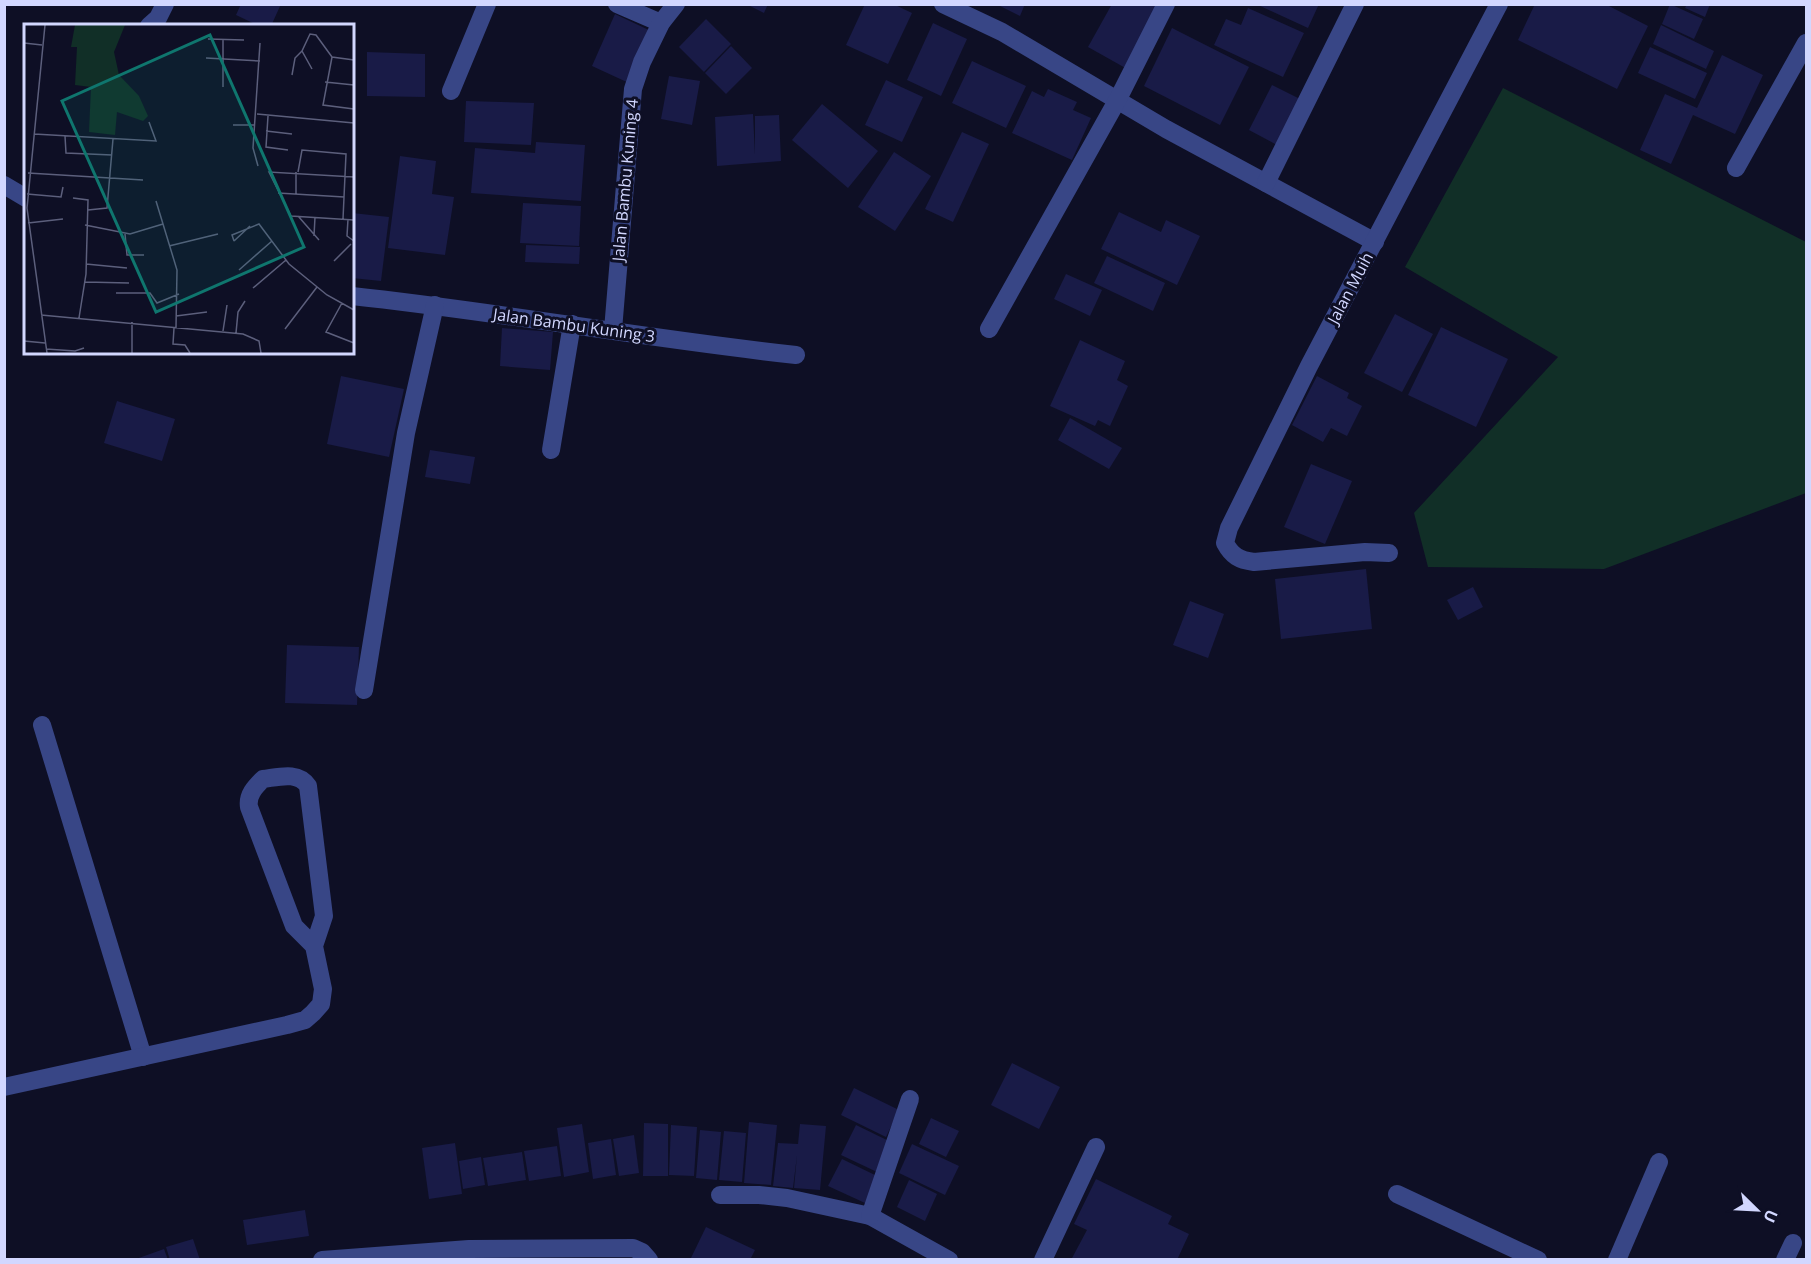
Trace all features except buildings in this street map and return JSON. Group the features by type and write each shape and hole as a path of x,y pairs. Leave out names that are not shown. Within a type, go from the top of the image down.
{"street":[{"path":"151,24 158,18 165,4"},
{"path":"451,91 488,4"},
{"path":"617,4 661,23"},
{"name":"Jalan Bambu Kuning 4","path":"613,330 633,88 661,23 676,4"},
{"path":"943,4 1002,32 1166,129 1375,242"},
{"path":"989,329 1118,99 1166,4"},
{"path":"1266,183 1355,4"},
{"name":"Jalan Muih","path":"1389,553 1365,552 1254,562 1242,560 1231,553 1225,543 1229,528 1309,366 1500,4"},
{"path":"1736,168 1806,43"},
{"path":"4,185 24,197"},
{"name":"Jalan Bambu Kuning 3","path":"354,296 435,305 796,356"},
{"path":"364,690 406,433 435,305"},
{"path":"551,450 572,324"},
{"path":"42,725 143,1057"},
{"path":"4,1087 305,1020 321,1004 323,989 314,946 324,916 308,786 304,780 296,776 263,779 250,794 249,807 294,926 314,946"},
{"path":"870,1216 910,1099"},
{"path":"1043,1260 1096,1147"},
{"path":"1617,1260 1659,1162"},
{"path":"1397,1194 1538,1260"},
{"path":"720,1195 787,1198 870,1216 949,1260"},
{"path":"1785,1260 1793,1243"},
{"path":"322,1260 633,1248 642,1252 650,1260"}],"green space":[{"path":"1503,88 1806,242 1806,493 1604,569 1428,567 1414,513 1558,357 1405,267"}]}
